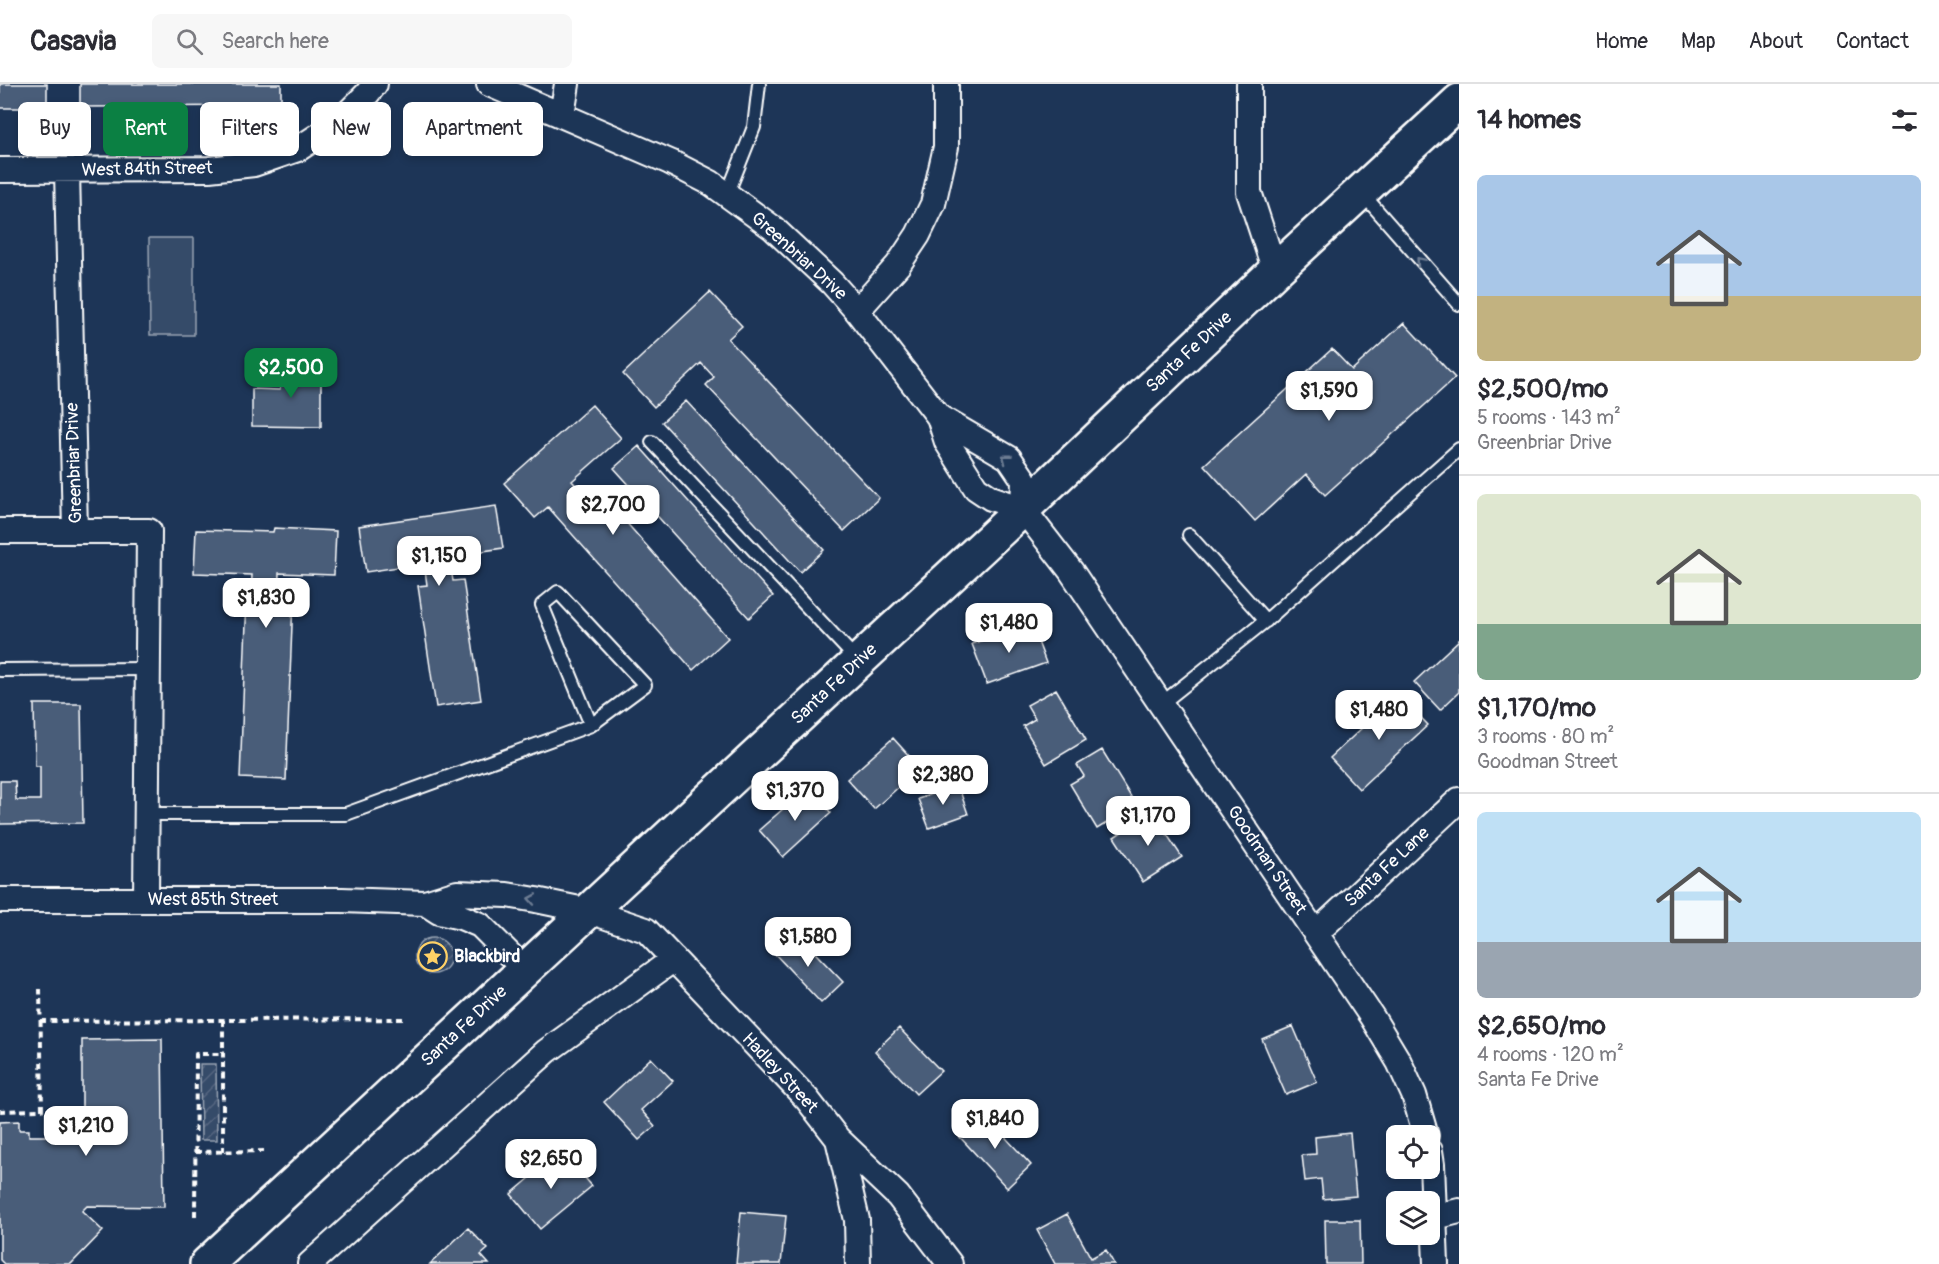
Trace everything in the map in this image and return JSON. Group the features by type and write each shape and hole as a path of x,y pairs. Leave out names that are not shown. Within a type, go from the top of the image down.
{"main road":[{"name":"Santa Fe Drive","path":"207,1264 1023,509 1459,101"}],"street":[{"name":"West 84th Street","path":"0,170 209,169 254,164 298,149 338,123 375,84"},
{"name":"Greenbriar Drive","path":"489,84 670,162 711,183 772,228 832,283 857,311 939,417 947,442 975,488 991,498 1023,509 1024,480 1009,458 939,417"},
{"path":"562,115 567,84"},
{"path":"857,311 898,265 918,235 933,204 946,147 945,84"},
{"path":"1250,84 1249,192 1275,271"},
{"name":"Greenbriar Drive","path":"67,170 75,531 149,531 146,899"},
{"name":"Goodman Street","path":"1023,509 1071,571 1372,1017 1400,1062 1414,1095 1423,1125"},
{"path":"0,531 75,531"},
{"name":"Santa Fe Lane","path":"1316,933 1459,800"},
{"name":"West 85th Street","path":"0,900 342,900 425,903 457,893 507,895 589,911"},
{"name":"West 85th Street","path":"425,903 440,912 480,925 525,970"},
{"name":"Hadley Street","path":"589,911 646,930 807,1100 838,1139 898,1196 950,1264"},
{"path":"310,1264 547,1051 674,959"},
{"path":"838,1139 857,1220 858,1264"},
{"path":"1440,1216 1459,1211"},
{"path":"1436,1245 1436,1264"}],"lane":[{"path":"727,195 754,127 759,84"},
{"path":"1361,192 1459,304"},
{"path":"652,442 858,662"},
{"path":"1161,704 1266,621 1459,448"},
{"path":"1189,535 1266,621"},
{"path":"148,814 346,814 591,725 645,686 558,592 542,605 591,725"},
{"path":"0,670 149,669"}],"path":[{"path":"0,1111 42,1110 40,989"},
{"path":"40,1021 406,1019"},
{"path":"223,1020 223,1152"},
{"path":"195,1216 196,1054 223,1054"},
{"path":"195,1152 267,1151"}],"shaded area":[{"path":"149,238 194,238 194,335 150,335"},
{"path":"433,938 445,944 451,956 445,968 433,974 421,968 415,956 421,944"},
{"path":"200,1064 216,1064 217,1140 201,1140"}],"building":[{"path":"0,84 47,84 47,102 18,102 18,108 0,108"},
{"path":"80,84 281,84 281,102 200,102 200,106 188,106 188,102 103,102 103,107 91,107 91,102 80,102"},
{"path":"710,292 742,326 728,339 879,498 844,531 706,385 714,377 701,363 654,407 623,374"},
{"path":"1404,323 1455,378 1325,495 1306,474 1255,521 1204,465 1332,349 1352,370"},
{"path":"280,364 321,364 321,427 252,426 252,389 280,390"},
{"path":"686,401 824,550 800,572 662,422"},
{"path":"592,405 621,438 572,481 585,495 595,487 728,638 693,670 548,507 535,518 504,483"},
{"path":"639,446 773,596 749,618 614,468"},
{"path":"496,506 503,548 449,556 453,581 463,580 481,700 436,707 418,586 427,585 424,563 366,572 359,526"},
{"path":"274,528 336,531 334,575 279,573 278,599 293,599 286,780 240,778 247,597 251,597 252,575 194,573 196,530 273,532"},
{"path":"1031,623 1046,663 987,684 972,644"},
{"path":"1459,640 1459,692 1440,710 1414,682"},
{"path":"1056,689 1086,740 1046,764 1023,726 1035,719 1027,705"},
{"path":"1398,694 1428,725 1359,789 1330,758"},
{"path":"34,704 81,704 83,823 0,824 0,781 15,781 16,800 40,800 40,766 35,766"},
{"path":"893,738 920,768 874,809 847,779"},
{"path":"1102,750 1136,805 1097,829 1070,784 1084,776 1077,765"},
{"path":"958,785 968,814 929,828 918,799"},
{"path":"808,787 831,813 783,857 759,830"},
{"path":"1152,812 1182,857 1143,882 1114,837"},
{"path":"795,932 843,982 821,1003 774,953"},
{"path":"1293,1026 1317,1082 1286,1095 1262,1039"},
{"path":"899,1028 941,1071 916,1094 875,1051"},
{"path":"162,1039 164,1207 87,1206 82,1211 103,1231 71,1264 4,1264 0,1260 0,1122 19,1121 19,1130 29,1130 29,1136 55,1136 55,1130 64,1130 64,1122 82,1121 82,1040"},
{"path":"651,1058 673,1081 641,1110 655,1126 639,1140 604,1102"},
{"path":"983,1113 1031,1165 1007,1188 958,1135"},
{"path":"1350,1133 1356,1196 1323,1199 1321,1179 1305,1181 1302,1155 1316,1154 1315,1137"},
{"path":"562,1151 592,1186 540,1229 511,1194"},
{"path":"741,1212 786,1216 781,1264 736,1264"},
{"path":"1067,1214 1091,1258 1106,1250 1114,1264 1055,1264 1037,1230"},
{"path":"1325,1220 1360,1220 1361,1264 1326,1264"},
{"path":"468,1228 488,1249 481,1255 489,1264 430,1264"}],"place":[{"name":"Blackbird","path":"433,956"}]}
